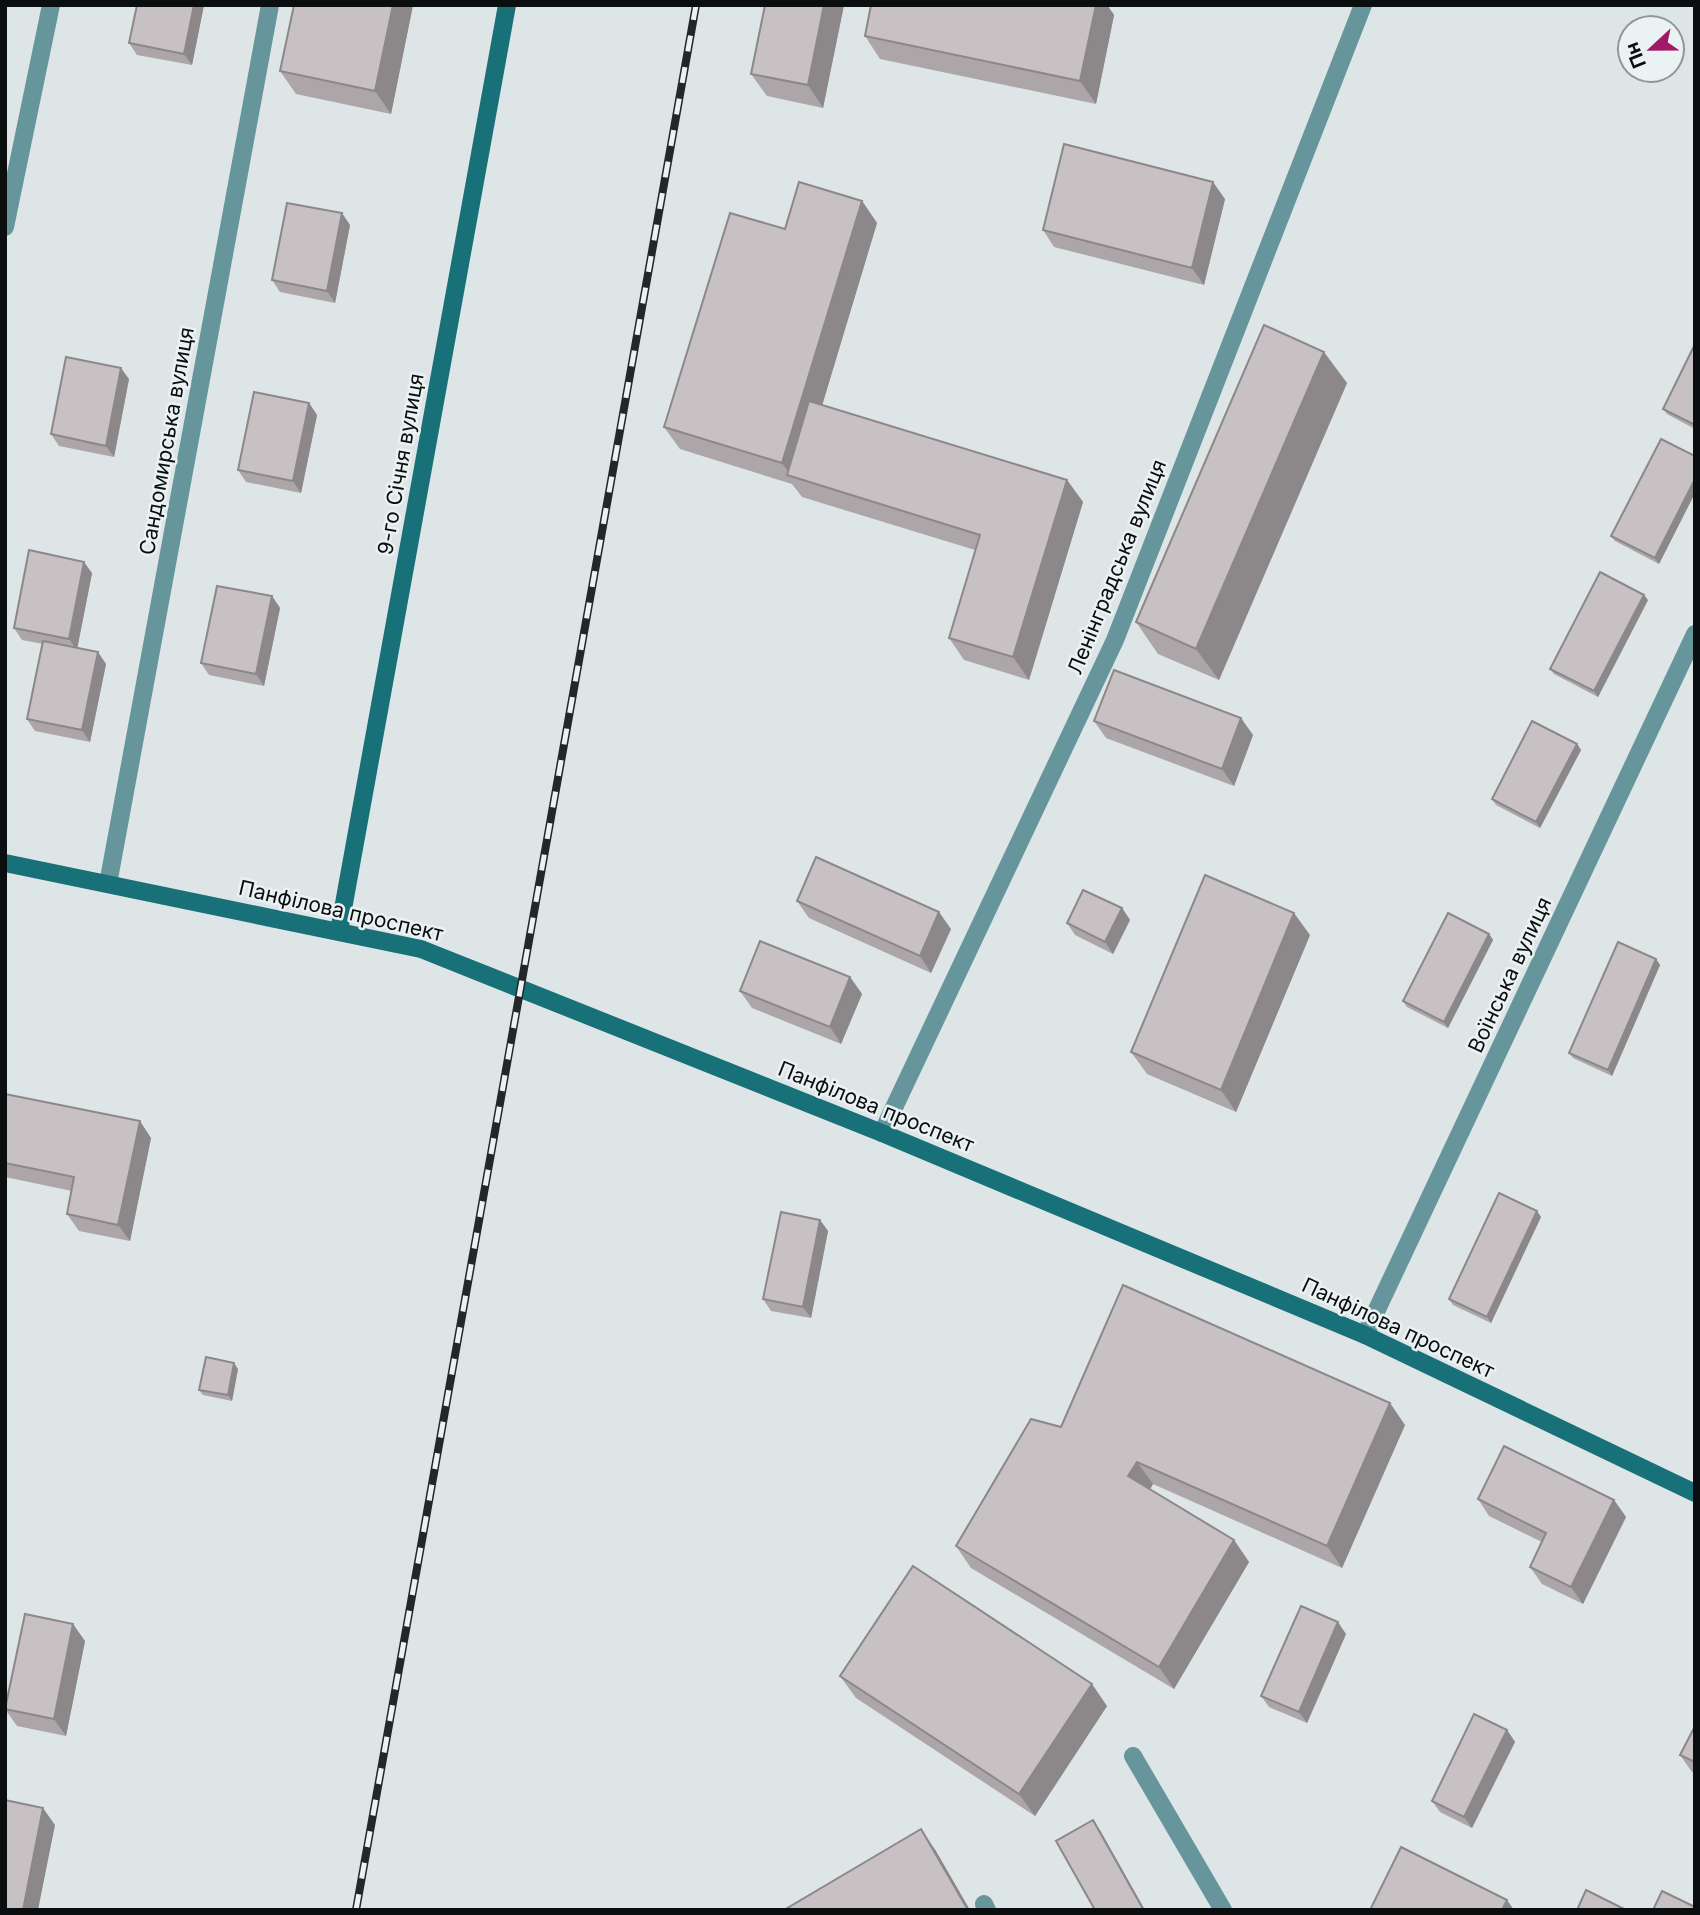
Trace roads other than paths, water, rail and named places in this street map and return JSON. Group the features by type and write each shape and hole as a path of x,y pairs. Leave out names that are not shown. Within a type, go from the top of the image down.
{"street":[{"path":"5,227 51,5"},
{"name":"Сандомирська вулиця","path":"108,884 270,5"},
{"name":"9-го Січня вулиця","path":"339,931 507,5"},
{"name":"Ленінградська вулиця","path":"882,1133 1115,640 1363,5"},
{"name":"Воїнська вулиця","path":"1366,1335 1695,634"},
{"name":"Панфілова проспект","path":"5,863 421,949 882,1133 1366,1335 1695,1493"},
{"path":"1133,1756 1223,1910"}],"railway":[{"path":"356,1910 696,5"}]}
